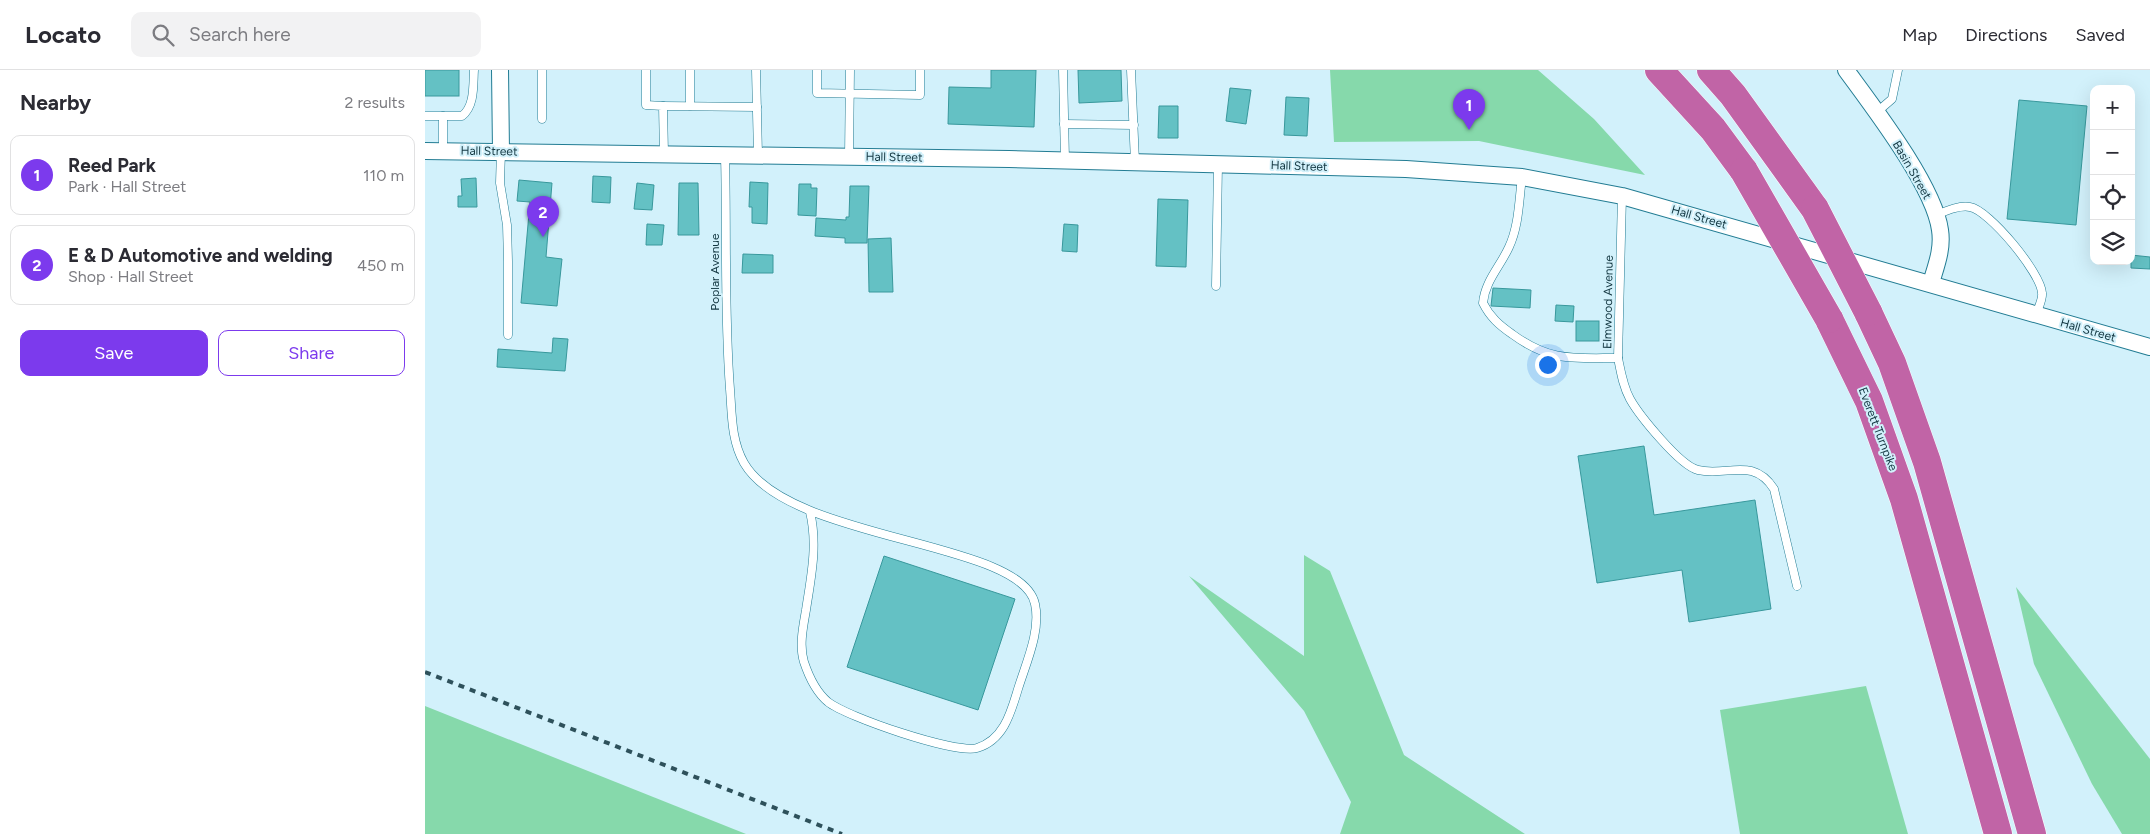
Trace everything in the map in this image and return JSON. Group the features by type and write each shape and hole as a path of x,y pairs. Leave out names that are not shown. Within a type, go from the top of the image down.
{"highway":[{"name":"Everett Turnpike","path":"1659,70 1713,129 1744,171 1829,319 1869,400 1904,499 1998,834"},
{"path":"1711,70 1733,95 1815,209 1892,363 1927,462 2032,834"},
{"path":"2020,790 2037,834"}],"street":[{"path":"500,70 501,152"},
{"name":"Basin Street","path":"1846,70 1877,112 1910,164 1936,215 1941,244 1931,282"},
{"name":"Hall Street","path":"425,151 849,156 1135,162 1416,169 1522,177 1622,196 1931,282 2036,315 2150,347"}],"lane":[{"path":"425,116 461,116 467,113 473,94 474,70"},
{"path":"542,70 542,119"},
{"path":"646,70 646,105 757,107"},
{"path":"690,70 690,106"},
{"path":"756,70 758,155"},
{"path":"817,70 817,93 920,95 920,70"},
{"path":"849,156 850,70"},
{"path":"1063,70 1065,161"},
{"path":"1131,70 1135,162"},
{"path":"1877,112 1892,99 1899,70"},
{"path":"663,106 664,154"},
{"path":"443,116 443,151"},
{"path":"1064,124 1134,125"},
{"path":"501,152 500,183 507,225 508,336"},
{"name":"Poplar Avenue","path":"725,155 726,344 735,443 745,465 764,484 810,512 982,562 1021,580 1030,590 1035,602 1037,617 1035,634 1010,717 1002,731 992,740 978,748 964,749 948,746 856,717 837,708 818,691 803,659 802,638 815,531 810,512"},
{"path":"1216,286 1218,164"},
{"name":"Elmwood Avenue","path":"1522,177 1515,232 1509,247 1484,291 1483,303 1497,324 1529,347 1544,354 1558,357 1618,358 1622,196"},
{"path":"1936,215 1952,209 1970,207 1988,216 2035,272 2042,293 2036,315"},
{"path":"1618,358 1622,382 1630,400 1667,446 1687,466 1699,471 1742,469 1757,472 1767,477 1774,489 1797,586"}],"green space":[{"path":"1330,70 1538,70 1594,119 1645,175 1479,141 1334,142"},
{"path":"1304,555 1330,571 1404,755 1525,834 1340,834 1351,802 1304,711 1189,576 1304,656"},
{"path":"2016,587 2150,759 2150,834 2122,834 2092,784 2034,664"},
{"path":"1866,686 1908,834 1740,834 1720,710"},
{"path":"425,706 746,834 425,834"}],"building":[{"path":"425,70 459,70 459,96 425,96"},
{"path":"991,70 1036,70 1034,127 948,124 949,87 991,88"},
{"path":"1078,70 1121,70 1122,101 1079,103"},
{"path":"1230,88 1251,90 1246,124 1226,121"},
{"path":"1286,97 1309,98 1307,136 1284,135"},
{"path":"2019,100 2087,106 2076,225 2007,219"},
{"path":"1159,106 1178,106 1178,138 1158,138"},
{"path":"593,176 611,177 610,203 592,202"},
{"path":"476,178 477,207 458,207 458,196 462,196 461,179"},
{"path":"519,180 552,183 546,257 562,259 557,306 521,303 530,202 517,201"},
{"path":"750,182 768,183 767,224 752,223 752,207 749,207"},
{"path":"637,183 654,185 652,210 634,209"},
{"path":"679,183 698,183 699,235 678,235"},
{"path":"799,184 811,184 811,188 817,188 816,216 798,215"},
{"path":"850,186 869,186 867,243 845,243 845,238 815,236 816,218 846,220 846,217 849,217"},
{"path":"1158,199 1188,200 1186,267 1156,266"},
{"path":"647,224 664,225 662,245 646,245"},
{"path":"1064,224 1078,225 1077,252 1062,251"},
{"path":"891,238 893,292 869,292 868,239"},
{"path":"743,254 773,255 773,273 742,273"},
{"path":"2135,255 2150,257 2150,269 2131,268 2131,265 2135,265"},
{"path":"1493,288 1531,290 1530,308 1491,306"},
{"path":"1556,305 1574,306 1573,322 1555,321"},
{"path":"1576,321 1599,321 1599,341 1576,341"},
{"path":"553,338 568,339 565,371 497,367 498,349 552,353"},
{"path":"1644,446 1654,515 1755,500 1771,609 1689,622 1682,570 1597,583 1578,456"},
{"path":"884,556 1015,599 978,710 847,667"}],"railway":[{"path":"425,672 842,834"}],"place":[{"name":"Reed Park","path":"1469,130"},
{"name":"E & D Automotive and welding","path":"543,237"}]}
